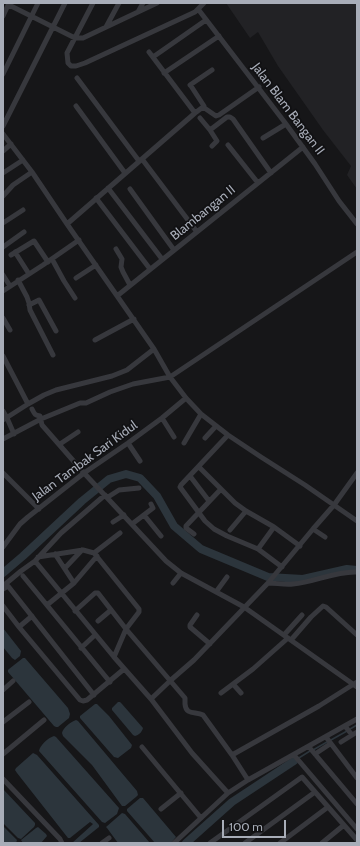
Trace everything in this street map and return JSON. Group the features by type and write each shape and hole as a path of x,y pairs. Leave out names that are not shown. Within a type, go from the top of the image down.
{"street":[{"path":"3,74 38,3"},
{"path":"3,126 65,3"},
{"path":"93,3 67,53 68,63 71,66 106,53 195,12 199,10 204,3"},
{"path":"106,27 118,3"},
{"path":"138,12 143,3"},
{"path":"3,16 9,4 75,38 83,38 157,3"},
{"name":"Jalan Blam Bangan II","path":"199,10 259,87 357,224"},
{"path":"153,57 206,20"},
{"path":"164,73 219,36"},
{"path":"149,52 195,113"},
{"path":"212,70 190,84 202,102 203,107 216,116 259,87"},
{"path":"77,78 197,232"},
{"path":"76,106 126,173"},
{"path":"70,221 203,107"},
{"path":"210,130 227,117 233,119 271,172"},
{"path":"200,118 217,141 212,146"},
{"path":"263,138 286,124"},
{"path":"3,134 70,221 78,240 96,265 120,293 134,319 170,377 186,398 202,414 228,435 357,521"},
{"path":"3,151 11,144"},
{"path":"228,145 258,183"},
{"name":"Blambangan II","path":"120,293 303,147"},
{"path":"3,173 23,160"},
{"path":"3,196 13,185 32,172"},
{"path":"108,188 162,259"},
{"path":"130,189 174,250"},
{"path":"96,198 150,269"},
{"path":"3,223 23,210"},
{"path":"3,247 24,232"},
{"path":"3,291 78,240"},
{"path":"29,274 13,254 34,241 50,260 76,298"},
{"path":"116,249 122,259 121,267 130,285"},
{"path":"3,440 41,420 80,403 86,403 133,384 170,377 357,252"},
{"path":"76,278 96,265"},
{"path":"3,275 10,286"},
{"path":"18,280 27,297 30,310 53,355"},
{"path":"29,305 39,300 56,331"},
{"path":"3,318 10,330"},
{"path":"95,340 134,319"},
{"path":"5,419 28,404 56,390 123,372 154,349"},
{"path":"3,356 28,404"},
{"name":"Jalan Tambak Sari Kidul","path":"3,547 20,524 84,473 162,418 186,398"},
{"path":"32,409 37,416 40,416 42,424 84,473 166,561 181,573 244,607 356,684 232,755"},
{"path":"3,411 5,419 14,434"},
{"path":"184,443 202,414"},
{"path":"162,418 174,437"},
{"path":"205,438 216,426"},
{"path":"60,444 78,432"},
{"path":"228,435 180,486 205,521 214,529 258,549 281,568"},
{"path":"128,443 140,461"},
{"path":"199,467 235,503 274,527 300,546"},
{"path":"3,473 39,509"},
{"path":"151,699 170,680 194,660 269,582 334,505 357,473"},
{"path":"190,476 209,501"},
{"path":"3,586 37,559 61,533 105,495 119,490 139,488"},
{"path":"194,534 186,528 186,526 221,489"},
{"path":"132,524 153,508 151,504"},
{"path":"230,530 246,511"},
{"path":"113,522 124,515"},
{"path":"144,515 161,536"},
{"path":"258,549 274,527"},
{"path":"313,530 325,536"},
{"path":"47,605 74,583 95,555 120,533"},
{"path":"37,559 55,554 83,550 95,555 140,610 126,629 114,657"},
{"path":"65,568 83,550"},
{"path":"55,554 74,583"},
{"path":"37,559 75,611 151,699 192,753 228,793"},
{"path":"269,582 293,584 342,572 357,572"},
{"path":"174,583 181,573"},
{"path":"23,576 110,682"},
{"path":"216,592 226,577"},
{"path":"3,589 8,586 94,695"},
{"path":"75,611 95,593 98,593 126,629 185,698 185,704 188,711 194,714 199,713 203,716 232,755 248,780"},
{"path":"3,606 80,700 87,700 124,669"},
{"path":"221,692 253,669 323,606 357,635"},
{"path":"98,622 111,610"},
{"path":"197,615 190,627 210,644"},
{"path":"288,638 302,615"},
{"path":"19,627 32,616"},
{"path":"81,648 95,635"},
{"path":"3,690 13,682"},
{"path":"233,684 241,693"},
{"path":"3,722 29,702"},
{"path":"341,742 357,719"},
{"path":"3,754 44,720"},
{"path":"174,843 228,793 248,780 350,731"},
{"path":"312,750 328,741"},
{"path":"328,741 357,778"},
{"path":"142,747 201,818"},
{"path":"312,750 357,804"},
{"path":"295,757 357,829"},
{"path":"210,843 302,777 357,840"},
{"path":"3,779 60,839 62,843"},
{"path":"245,843 316,792"},
{"path":"161,809 181,793"},
{"path":"280,843 328,807"},
{"path":"322,843 344,826"},
{"path":"102,843 109,838"}],"shaded area":[{"path":"226,3 357,3 357,189 347,175 351,166 323,130 278,66 258,32 250,38"},
{"path":"3,628 21,651 20,656 15,660 3,647"},
{"path":"25,658 68,708 70,714 69,718 58,727 54,726 8,672 9,669"},
{"path":"118,702 122,704 143,728 138,735 133,735 112,710"},
{"path":"97,704 109,716 132,745 131,748 118,758 114,757 80,718 80,716"},
{"path":"76,720 137,791 138,795 125,806 122,806 92,765 63,736 62,733 65,727"},
{"path":"54,736 119,808 117,814 105,823 102,822 39,751 41,746 49,738"},
{"path":"33,753 37,755 99,825 99,827 79,843 72,843 93,824 90,822 68,838 15,770"},
{"path":"3,789 35,823 34,827 21,839 18,838 3,823"},
{"path":"140,798 143,798 176,837 171,843 155,843 127,811 127,809"},
{"path":"122,813 125,814 150,843 118,843 106,827"},
{"path":"3,826 17,840 16,843 3,843"},
{"path":"38,827 47,836 41,843 23,843 21,840"}],"waterway":[{"path":"3,573 82,501 109,479 126,474 140,478 157,496 174,526 201,549 268,577 303,579 347,569 357,570"},
{"path":"350,729 357,725"},
{"path":"331,740 347,731"},
{"path":"313,750 327,742"},
{"path":"294,761 310,751"},
{"path":"186,843 232,802 294,761"}]}
